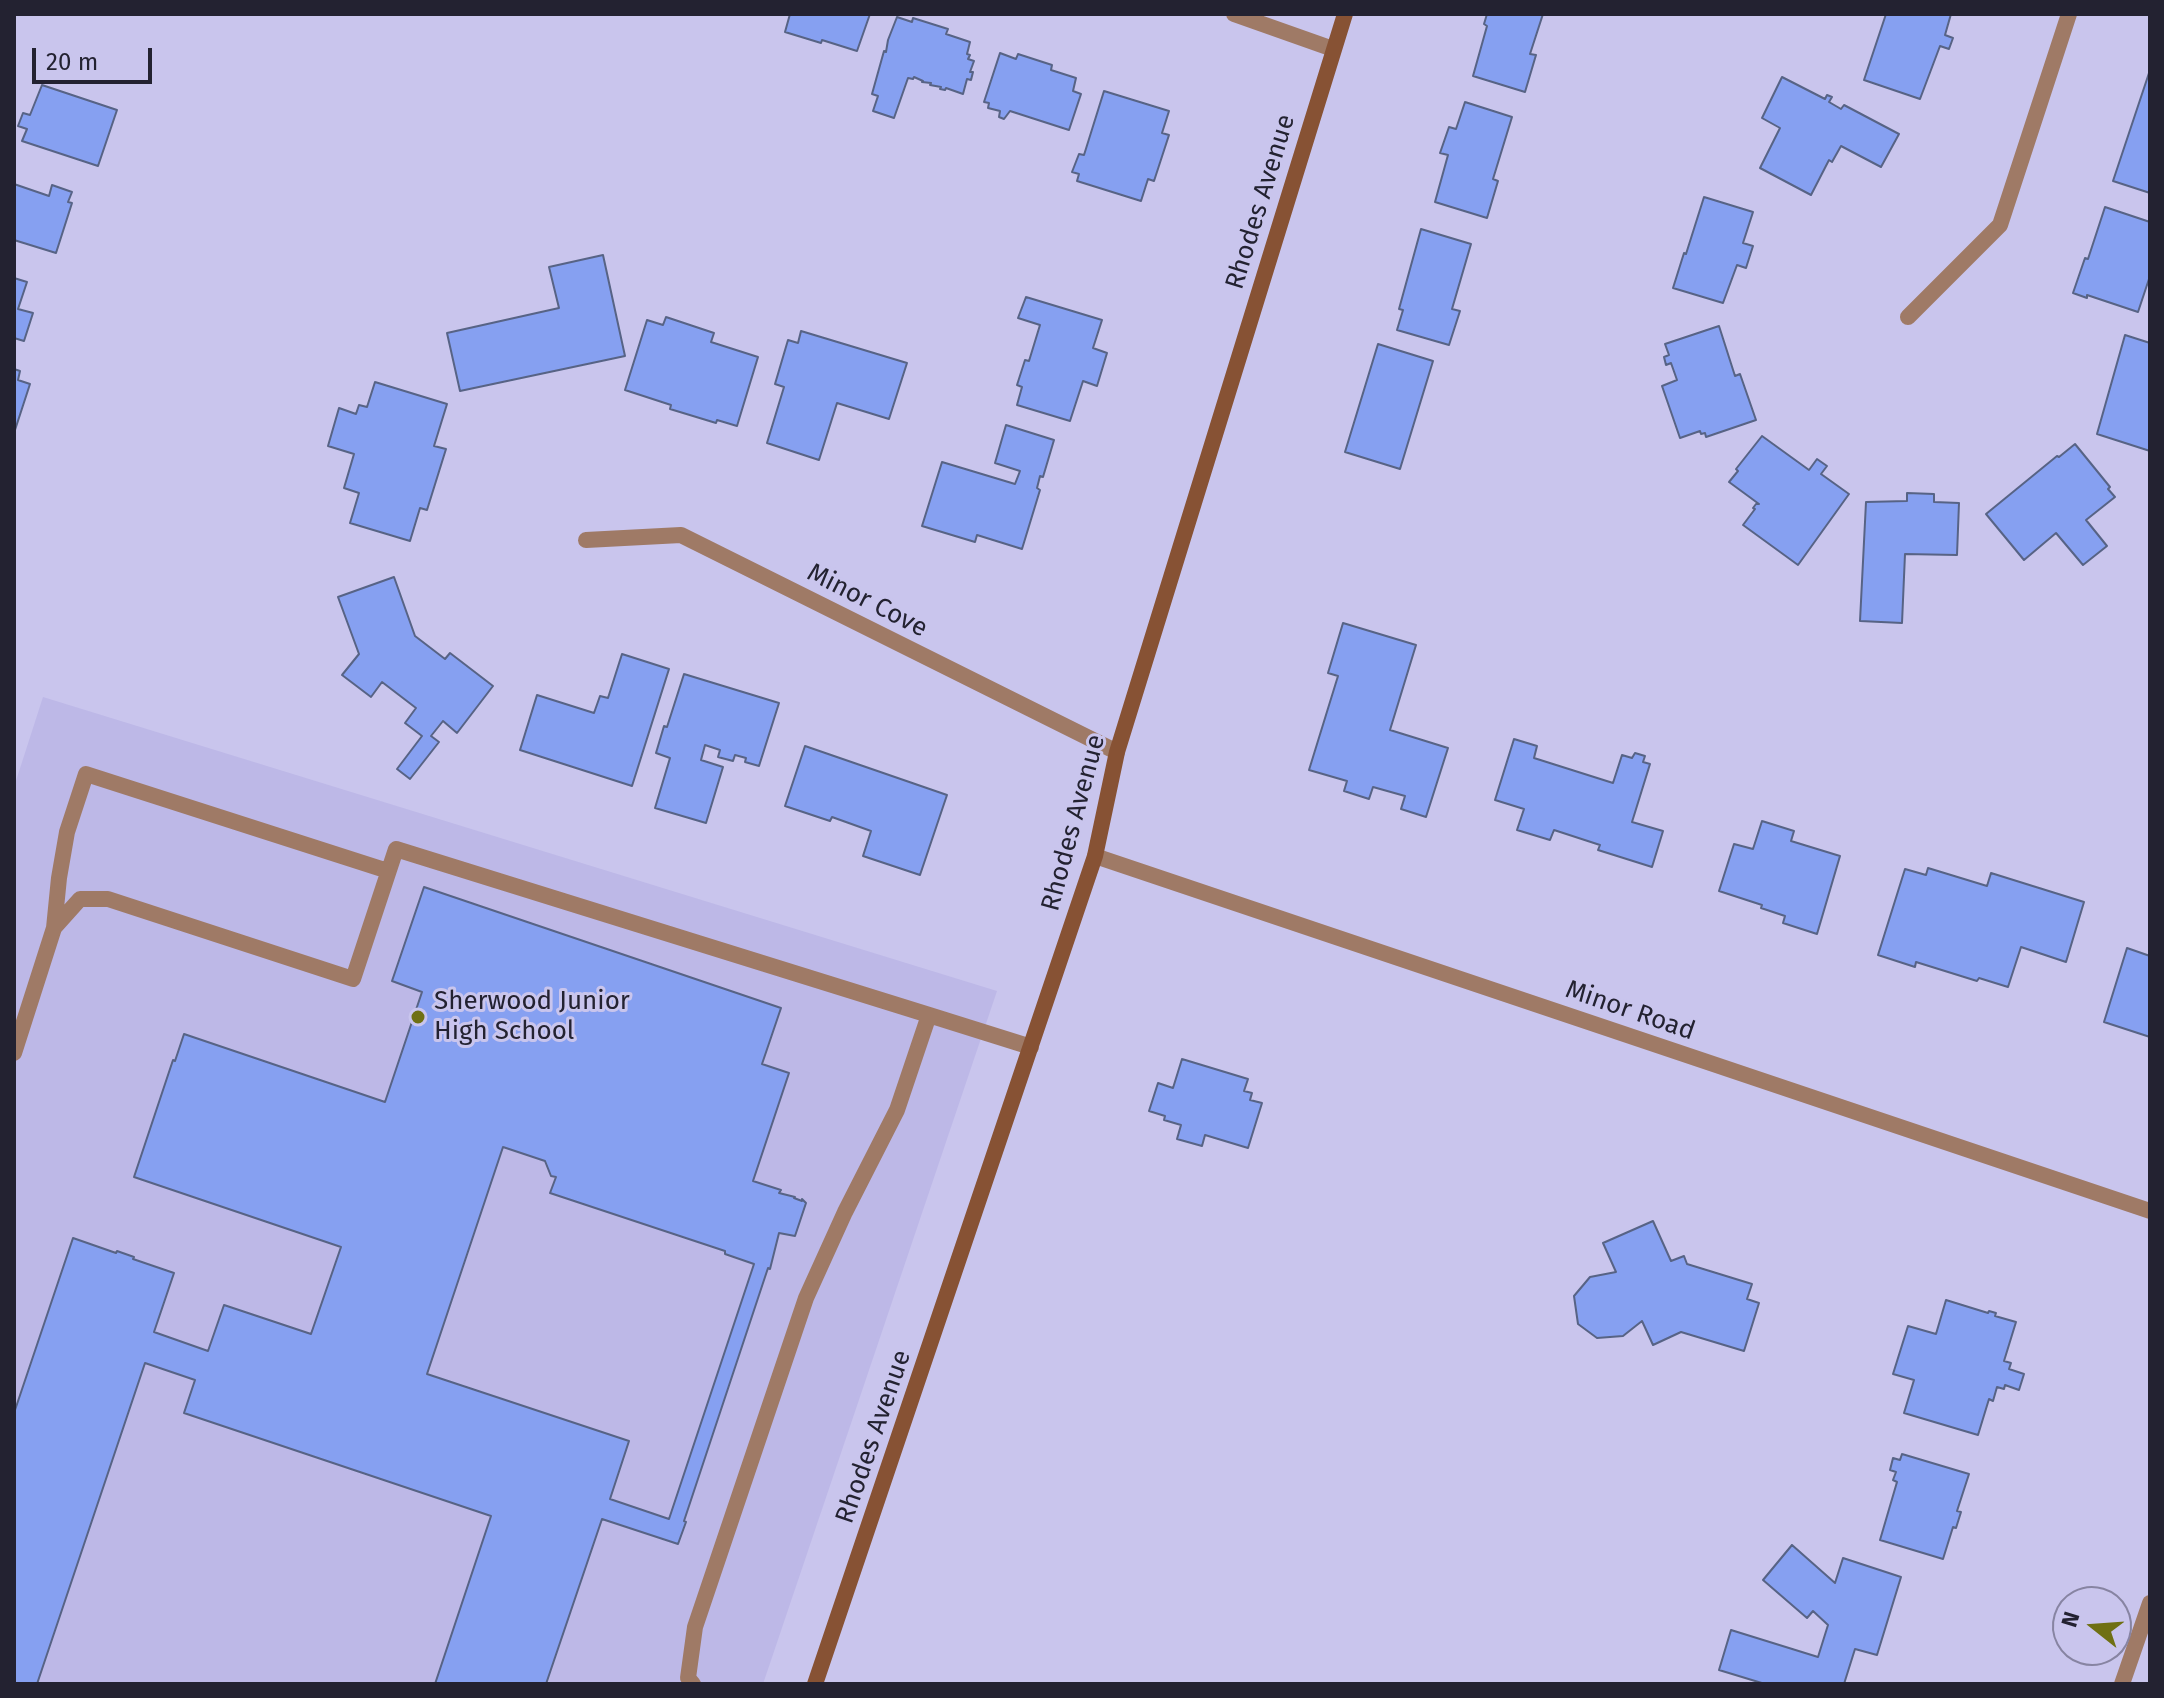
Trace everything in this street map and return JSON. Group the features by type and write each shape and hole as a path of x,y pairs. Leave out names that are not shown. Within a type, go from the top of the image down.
{"main road":[{"name":"Rhodes Avenue","path":"815,1684 1095,856 1117,752 1345,14"}],"street":[{"path":"1234,14 1333,49"},
{"path":"1908,317 2000,225 2069,14"},
{"name":"Minor Cove","path":"586,540 681,535 1117,752"},
{"path":"14,1053 54,928 67,832 86,774 388,871"},
{"path":"54,928 80,899 108,899 353,979 396,849 1031,1047"},
{"name":"Minor Road","path":"1095,856 2150,1211"},
{"path":"693,1684 688,1678 695,1627 806,1298 897,1110 929,1015"},
{"path":"2122,1684 2150,1603"}],"shaded area":[{"path":"43,697 997,991 763,1684 14,1684 14,787"}],"building":[{"path":"790,14 870,14 857,51 785,32"},
{"path":"1487,14 1543,14 1530,54 1536,55 1525,92 1473,76 1487,26 1484,24"},
{"path":"1886,14 1951,14 1945,35 1953,38 1949,49 1940,46 1920,99 1864,80"},
{"path":"897,17 912,22 913,18 948,29 946,34 970,42 967,54 970,55 968,59 974,61 970,72 973,72 971,80 967,79 963,94 940,89 914,77 908,78 894,118 873,111 878,96 872,94"},
{"path":"1000,53 1016,59 1018,54 1052,65 1051,70 1076,78 1073,91 1081,94 1069,130 1010,111 1004,119 999,117 1000,111 988,108 989,103 984,102"},
{"path":"2150,70 2150,193 2113,181"},
{"path":"1782,77 1825,99 1827,95 1832,97 1829,102 1841,109 1844,105 1899,134 1881,167 1841,146 1832,162 1829,160 1811,195 1760,168 1780,128 1762,118"},
{"path":"42,85 117,110 98,166 22,141 27,129 18,126 23,113 30,115"},
{"path":"1104,91 1169,111 1162,133 1169,135 1154,181 1148,179 1141,201 1077,181 1079,174 1072,172 1079,154 1084,155"},
{"path":"1465,102 1512,117 1493,179 1498,181 1487,218 1435,202 1448,155 1440,153 1449,127 1456,129"},
{"path":"14,184 49,196 52,185 72,192 68,202 72,203 56,253 14,240"},
{"path":"1704,197 1753,212 1743,243 1753,246 1746,268 1737,265 1723,303 1673,288"},
{"path":"2105,207 2150,222 2150,276 2138,312 2073,293"},
{"path":"1421,229 1471,244 1452,309 1460,311 1449,345 1397,330 1403,310 1399,309"},
{"path":"603,255 625,356 460,391 447,333 559,308 549,267"},
{"path":"14,278 27,282 18,309 33,313 24,341 14,338"},
{"path":"1026,297 1102,320 1093,348 1107,353 1097,386 1083,381 1070,421 1017,405 1022,387 1017,385 1025,360 1029,361 1040,325 1018,318"},
{"path":"666,317 714,333 711,342 758,357 737,426 670,409 671,405 625,390 647,320 663,325"},
{"path":"1719,326 1735,376 1740,374 1756,420 1706,437 1700,431 1680,438 1662,386 1677,380 1671,363 1666,365 1664,357 1669,355 1665,344"},
{"path":"801,331 907,363 889,419 837,403 819,460 767,443 784,387 775,384 788,340 798,343"},
{"path":"2125,335 2150,343 2150,451 2097,434"},
{"path":"1378,344 1433,361 1400,469 1345,452"},
{"path":"14,369 20,371 18,380 30,384 15,430"},
{"path":"375,382 447,404 434,446 446,449 427,510 420,508 410,541 350,523 359,493 344,488 354,454 328,446 339,408 356,414 359,405 367,407"},
{"path":"1006,425 1054,440 1043,477 1040,476 1037,488 1040,490 1022,549 977,535 975,542 922,526 942,462 1015,484 1020,471 995,463"},
{"path":"1762,436 1809,470 1817,459 1827,466 1821,474 1849,494 1798,565 1743,525 1759,504 1729,482"},
{"path":"2075,444 2115,497 2086,520 2107,546 2083,565 2056,533 2024,560 1986,514"},
{"path":"1907,493 1934,494 1934,502 1959,503 1957,555 1905,554 1902,623 1860,621 1866,502 1907,501"},
{"path":"394,577 415,636 445,659 450,653 493,686 457,733 443,721 431,736 439,742 410,779 397,769 422,736 405,723 416,708 382,682 371,697 342,675 359,654 338,597"},
{"path":"1343,623 1416,645 1390,730 1448,748 1426,817 1401,809 1405,796 1373,787 1369,799 1344,791 1347,781 1309,770 1338,676 1328,673"},
{"path":"622,654 669,669 632,786 520,750 537,695 594,713 600,696 608,698"},
{"path":"684,674 779,703 759,766 735,755 733,761 718,757 720,750 705,745 701,760 723,767 706,823 655,808 670,758 656,753"},
{"path":"1514,739 1537,746 1534,758 1613,783 1622,755 1632,758 1635,753 1645,756 1643,762 1650,764 1632,822 1663,831 1652,867 1598,850 1600,845 1554,830 1550,840 1517,830 1524,809 1495,800"},
{"path":"805,746 947,795 920,875 863,856 871,831 832,817 830,821 785,806"},
{"path":"1762,821 1794,831 1791,841 1840,856 1817,934 1783,923 1785,916 1761,908 1762,905 1719,891 1734,844 1753,849"},
{"path":"1928,868 1987,886 1991,873 2084,902 2066,962 2021,947 2008,987 1916,962 1915,967 1878,955 1905,869 1926,875"},
{"path":"424,887 781,1008 762,1064 789,1073 753,1181 781,1190 779,1193 806,1203 795,1236 779,1233 770,1269 678,1544 602,1519 546,1684 435,1684 491,1516 184,1413 195,1380 145,1363 37,1684 14,1684 14,1413 73,1238 174,1273 154,1332 208,1351 224,1305 311,1334 341,1247 134,1177 184,1034 385,1102 422,992 392,981","holes":["503,1147 545,1161 551,1176 556,1177 550,1193 725,1251 725,1254 754,1264 669,1519 610,1499 629,1441 427,1374"]},
{"path":"2127,948 2150,956 2150,1037 2104,1022"},
{"path":"1182,1059 1248,1079 1244,1091 1252,1093 1250,1100 1262,1103 1248,1148 1205,1135 1202,1146 1177,1139 1181,1125 1149,1111 1158,1083 1173,1088"},
{"path":"1653,1221 1671,1261 1684,1256 1687,1264 1752,1284 1747,1299 1759,1303 1744,1351 1681,1332 1653,1345 1642,1321 1623,1336 1597,1338 1578,1324 1574,1296 1590,1277 1616,1272 1603,1243"},
{"path":"1946,1300 1996,1313 1995,1316 2016,1322 2004,1361 2011,1363 2009,1369 2024,1374 2019,1390 2005,1385 2004,1389 1997,1387 1993,1401 1989,1399 1978,1435 1904,1413 1914,1380 1893,1374 1908,1326 1936,1334"},
{"path":"1902,1454 1969,1474 1957,1511 1961,1512 1943,1559 1880,1540 1897,1482 1893,1480 1896,1472 1890,1470 1893,1458 1900,1460"},
{"path":"1792,1545 1835,1583 1843,1558 1901,1577 1877,1655 1855,1649 1844,1684 1765,1684 1719,1670 1731,1630 1818,1657 1828,1625 1813,1611 1807,1618 1763,1580"}],"place":[{"name":"Sherwood Junior High School","path":"418,1017"}]}
